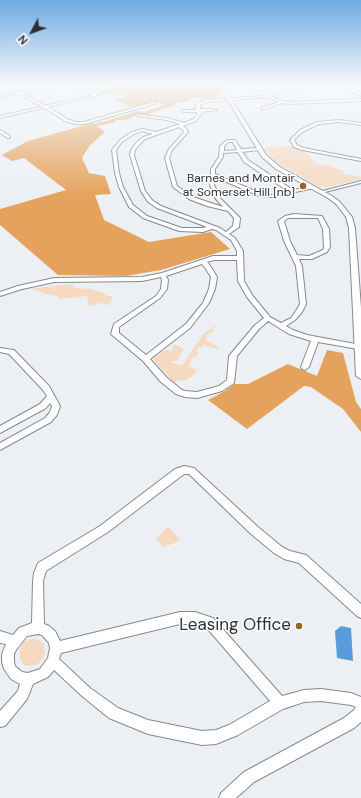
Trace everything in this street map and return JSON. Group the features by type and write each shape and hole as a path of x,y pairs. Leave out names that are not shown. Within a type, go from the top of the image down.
{"street":[{"path":"69,121 72,123 87,121"},
{"path":"172,121 181,125 186,132 170,150 167,158 176,186 191,198 228,210"},
{"path":"190,121 155,133 137,144 133,150 132,155 143,191 150,201 159,207 226,233 238,246 241,281 249,296 268,318 291,332 315,340 358,347"},
{"path":"242,121 264,156 273,164 338,203 344,210 351,223 361,376"},
{"path":"336,121 318,123 301,131 292,140 295,146 303,149 361,160"},
{"path":"341,121 361,124"},
{"path":"155,133 142,130 132,133 121,141 114,150 117,173 121,187 131,206 145,217 181,230 203,230 211,227"},
{"path":"0,131 9,137"},
{"path":"226,233 236,227 237,218 228,210 215,194 212,185 214,169 222,152 222,146 226,141 234,141 241,150 246,161 254,168 293,192"},
{"path":"222,152 259,149"},
{"path":"214,175 261,195 272,196 312,187"},
{"path":"321,192 361,182"},
{"path":"280,326 293,319 303,304 301,277 281,221 287,217 294,216 320,217 326,229 327,246 325,251 310,258 295,257"},
{"path":"0,294 20,287 54,280 142,279 163,275 213,258 240,258"},
{"path":"146,359 188,326 206,303 212,289 214,277 209,268 203,262"},
{"path":"163,275 165,285 158,297 116,326 115,334 146,359 164,380 179,392 190,395 211,392 222,388 231,381 233,356 257,327 268,318"},
{"path":"304,367 315,340"},
{"path":"0,350 11,352 46,388 56,406 54,413 48,420 0,447"},
{"path":"0,430 43,406 51,396"},
{"path":"38,628 38,581 39,573 42,567 104,529 178,472 184,470 191,472 278,550 288,556 302,559 361,612"},
{"path":"56,648 180,618 195,618 209,622 280,703"},
{"path":"38,628 45,630 51,635 56,648 53,661 44,673 28,679 21,678 14,675 10,669 8,654 14,642 23,632 38,628"},
{"path":"0,637 14,642"},
{"path":"53,661 86,692 114,713 148,727 181,735 202,738 216,737 233,730 280,703 304,696 321,695 351,699 361,703"},
{"path":"0,721 23,694 28,679"},
{"path":"226,798 249,777 349,723 359,715 361,711"}],"shaded area":[{"path":"115,121 97,126 105,132 90,145 82,158 89,173 105,176 111,194 95,195 104,220 149,242 211,232 230,249 161,270 126,276 58,275 0,225 0,209 66,190 24,158 12,161 2,155 28,141 86,125"},
{"path":"292,146 302,150 317,164 328,165 344,171 342,173 361,177 361,179 327,187 318,186 282,166 274,160 264,148"},
{"path":"60,285 73,285 73,288 90,289 102,292 107,296 114,296 109,302 112,304 102,303 89,306 87,296 60,299 57,296 30,289"},
{"path":"216,326 212,329 214,331 205,336 207,338 205,340 219,347 219,349 203,345 201,348 199,347 196,351 198,353 195,357 193,356 188,367 196,369 195,374 186,380 179,380 174,383 153,359 167,349 170,351 174,348 171,346 176,345 184,349 177,361 172,361 172,363 181,365 184,364 202,335"},
{"path":"327,350 343,353 356,402 361,409 361,432 343,409 311,387 304,386 247,429 208,400 225,391 234,384 248,384 288,364 317,376"},
{"path":"168,526 180,539 175,543 163,547 156,539"},
{"path":"34,638 43,643 45,654 38,664 27,666 24,665 20,659 20,649 24,642"}],"water":[{"path":"341,626 351,628 353,661 337,658 335,631"}],"place":[{"name":"Barnes and Montair at Somerset Hill [nb]","path":"303,186"},
{"name":"Leasing Office","path":"299,626"}]}
